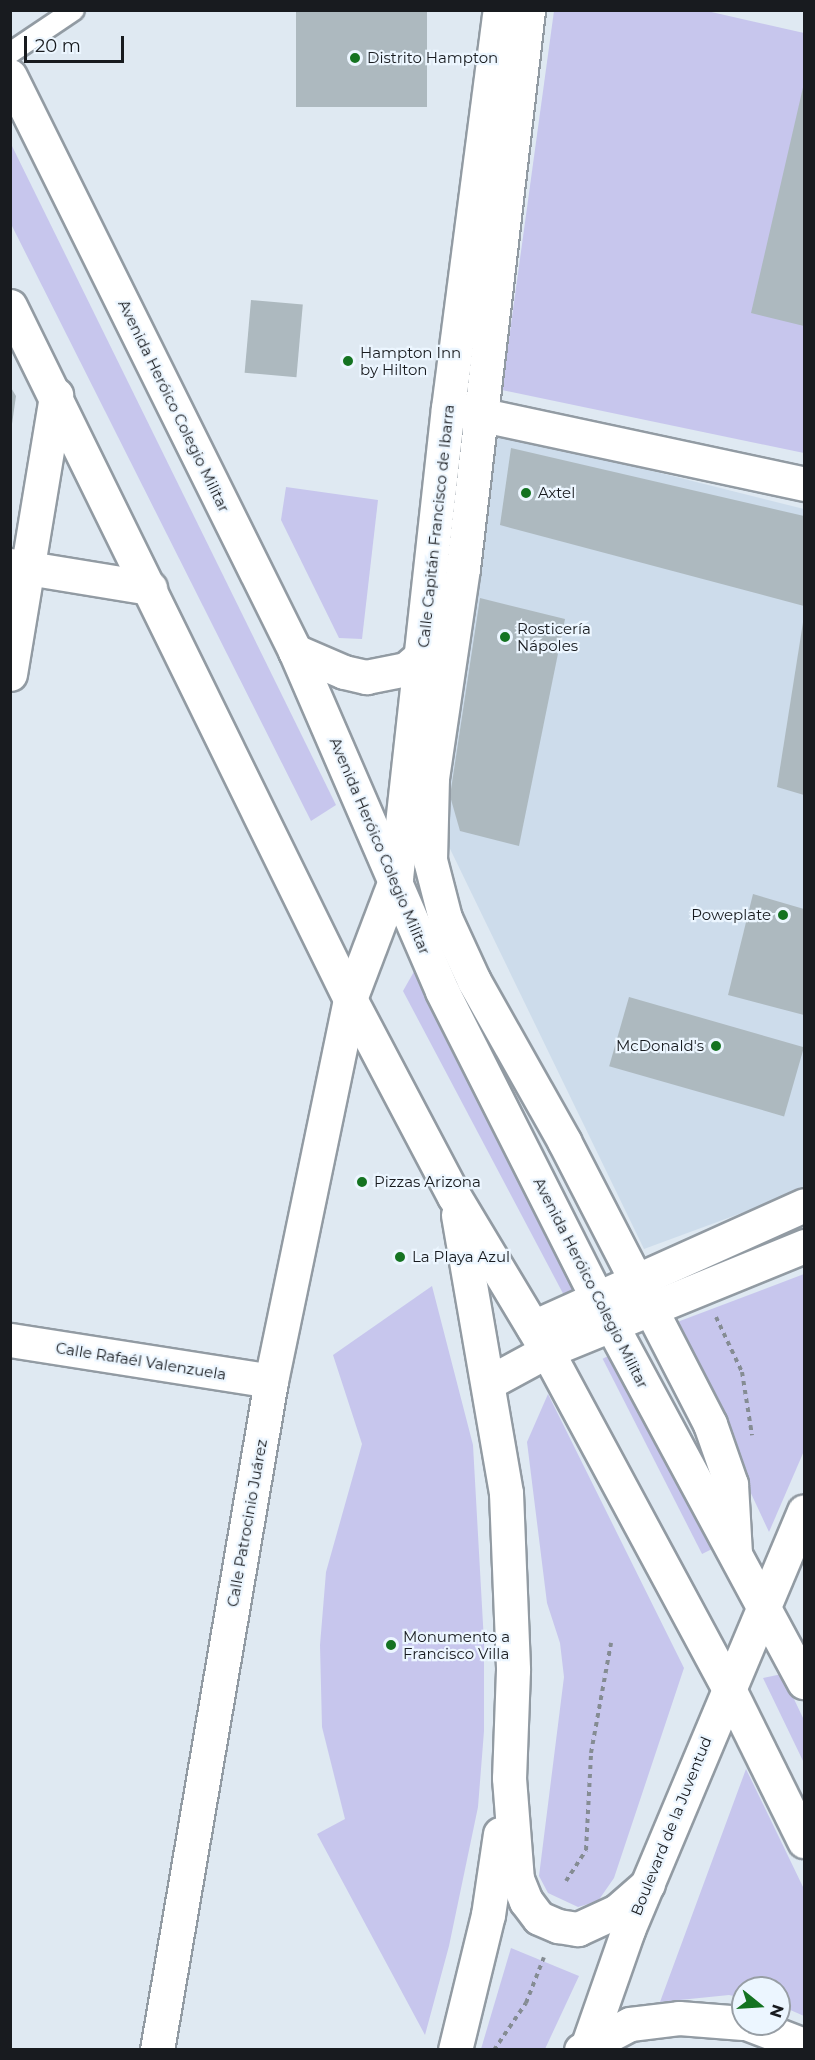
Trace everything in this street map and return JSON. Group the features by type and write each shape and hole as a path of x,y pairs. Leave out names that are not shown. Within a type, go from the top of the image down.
{"main road":[{"name":"Calle Capitán Francisco de Ibarra","path":"350,999 396,878 423,654 448,408 500,10"},
{"path":"528,10 482,413 432,778 429,816 434,884 474,981 564,1141 635,1282 688,1377 724,1460 731,1484 735,1553"},
{"name":"Avenida Heróico Colegio Militar","path":"10,76 295,651 396,878 442,991 605,1313 766,1607 804,1682"},
{"path":"10,306 56,395 350,999 454,1196 540,1339 728,1687 804,1841"},
{"path":"10,674 20,567 56,395"},
{"path":"448,408 482,413 804,484"},
{"path":"20,567 150,588"},
{"path":"295,651 344,672 366,677 406,669 423,654"},
{"name":"Calle Patrocinio Juárez","path":"157,2049 271,1382 350,999"},
{"path":"454,1196 506,1493 511,1584 509,1778 517,1879 526,1901 539,1918 558,1926 578,1929 617,1911 648,1884"},
{"path":"605,1313 635,1282 804,1205"},
{"path":"488,1383 540,1339 605,1313 651,1311 804,1246"},
{"name":"Calle Rafaél Valenzuela","path":"10,1340 271,1382"},
{"name":"Boulevard de la Juventud","path":"585,2047 728,1687 766,1607 804,1512"},
{"path":"455,2049 488,1915 509,1778"},
{"path":"585,2047 630,2024 660,2020 716,2018 731,2021"},
{"path":"780,2036 804,2045"}],"lane":[{"path":"10,53 74,10"}],"path":[{"path":"714,1312 742,1372 753,1442"},
{"path":"566,1881 586,1850 591,1753 611,1643"},
{"path":"494,2049 526,2003 546,1954"}],"shaded area":[{"path":"554,11 707,11 804,33 804,453 502,390"},
{"path":"11,144 336,805 311,821 11,224"},
{"path":"497,432 804,509 804,1190 644,1249 438,824"},
{"path":"286,487 378,500 362,639 339,638 281,520"},
{"path":"416,968 584,1291 567,1301 403,991"},
{"path":"804,1274 804,1451 769,1532 672,1324"},
{"path":"432,1286 473,1445 484,1642 484,1731 478,1807 449,1946 425,2035 317,1834 345,1819 322,1727 320,1645 326,1572 362,1444 333,1355"},
{"path":"616,1352 715,1547 702,1554 603,1359"},
{"path":"548,1394 684,1668 614,1878 598,1901 578,1907 548,1893 539,1876 564,1677 560,1643 547,1603 527,1442"},
{"path":"782,1674 804,1720 804,1763 763,1678"},
{"path":"746,1769 804,1889 804,2016 791,2010 791,1976 731,1976 731,1995 660,2002"},
{"path":"511,1948 579,1976 545,2049 481,2049"}],"building":[{"name":"Distrito Hampton","path":"296,10 427,10 427,107 296,107"},
{"path":"804,83 804,326 751,313"},
{"path":"251,300 303,305 296,377 245,373"},
{"path":"10,386 16,396 12,424 10,424"},
{"path":"511,448 804,516 804,606 500,525"},
{"path":"480,598 565,619 519,846 460,831 450,796"},
{"path":"804,616 804,795 777,787"},
{"path":"753,894 804,909 804,1015 728,995"},
{"path":"629,997 804,1047 784,1116 609,1066"}],"place":[{"name":"Distrito Hampton","path":"355,58"},
{"name":"Hampton Inn by Hilton","path":"348,361"},
{"name":"Axtel","path":"526,493"},
{"name":"Rosticería Nápoles","path":"505,637"},
{"name":"Poweplate","path":"783,915"},
{"name":"McDonald's","path":"716,1046"},
{"name":"Pizzas Arizona","path":"362,1182"},
{"name":"La Playa Azul","path":"400,1257"},
{"name":"Monumento a Francisco Villa","path":"391,1645"}]}
